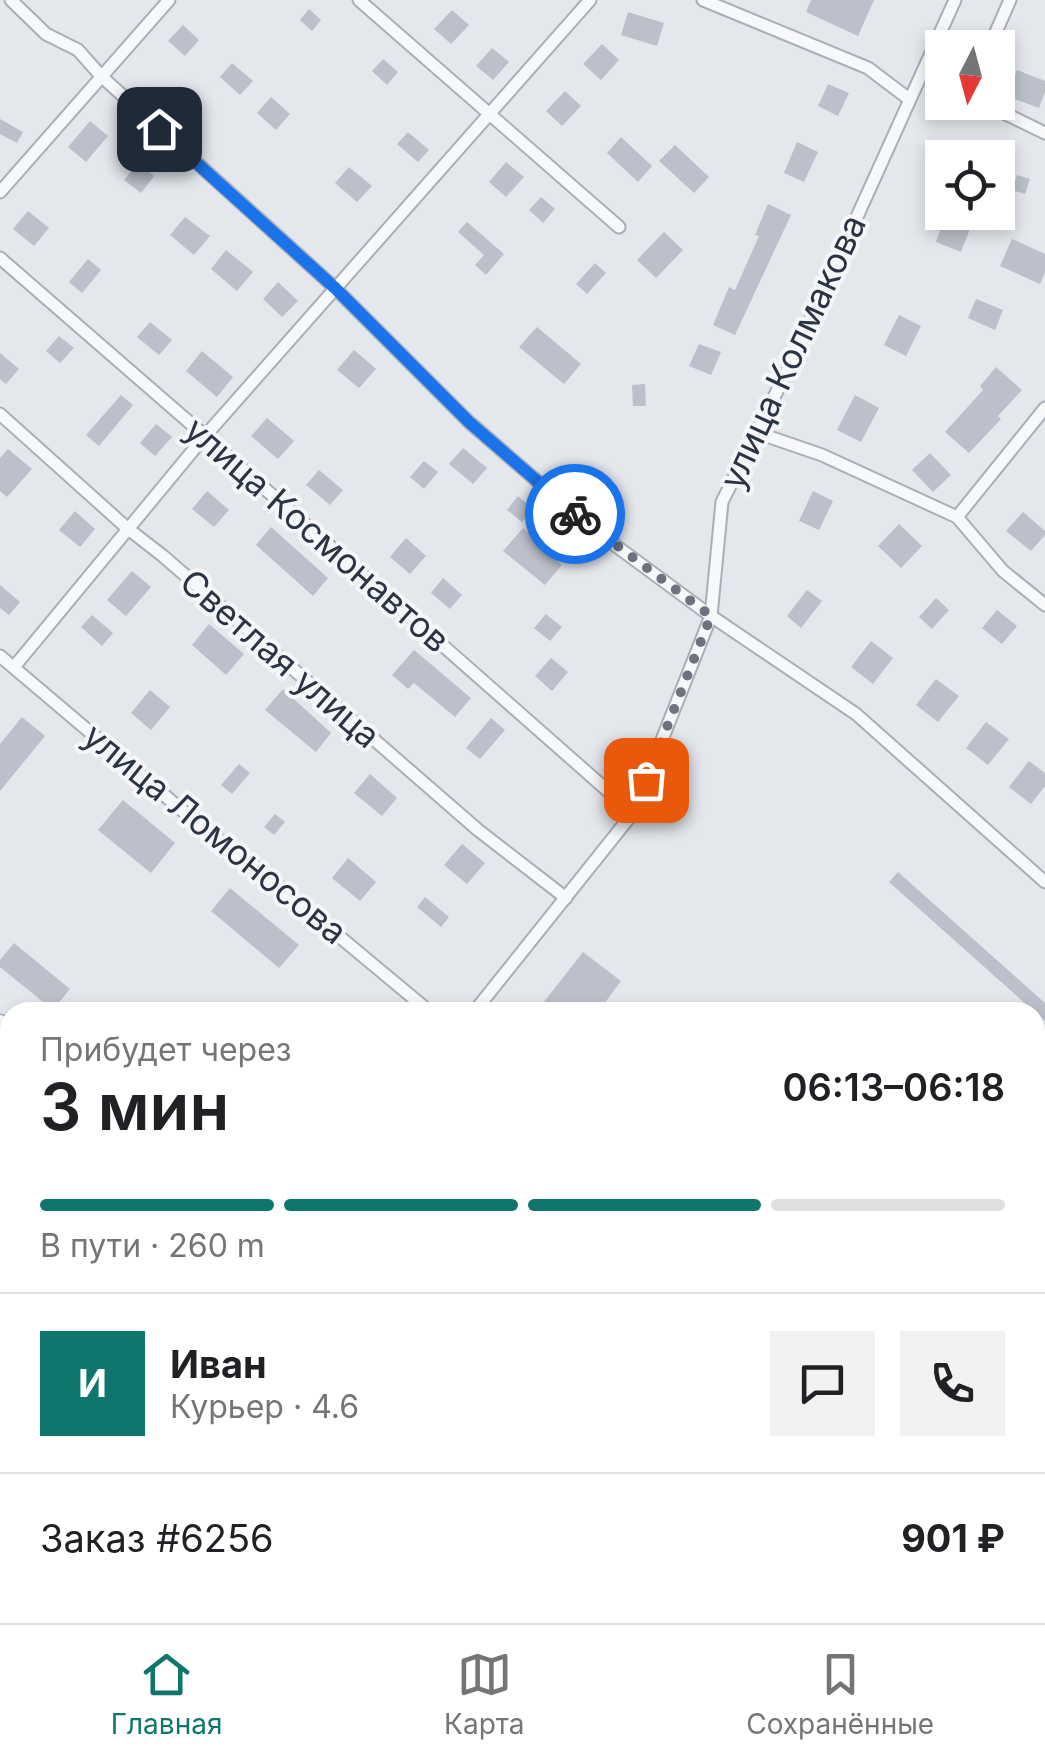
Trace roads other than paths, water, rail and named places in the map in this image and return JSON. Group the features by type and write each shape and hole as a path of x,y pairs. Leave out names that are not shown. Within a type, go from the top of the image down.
{"street":[{"path":"11,0 46,34 78,50 101,76 335,288 484,435 589,526 711,616 856,714 1045,882"},
{"path":"0,192 168,0"},
{"path":"359,0 619,227"},
{"path":"14,667 205,436 590,0"},
{"path":"703,0 868,68 909,99"},
{"name":"улица Колмакова","path":"482,1002 633,813 711,616 722,502 790,365 955,0"},
{"path":"998,30 1010,0"},
{"path":"1015,118 1045,133"},
{"name":"улица Космонавтов","path":"0,258 633,813"},
{"path":"957,517 1045,408"},
{"name":"Светлая улица","path":"0,414 478,830 566,898"},
{"path":"755,432 822,455 957,517 1003,571 1045,605"},
{"name":"улица Ломоносова","path":"0,656 418,1002"}]}
